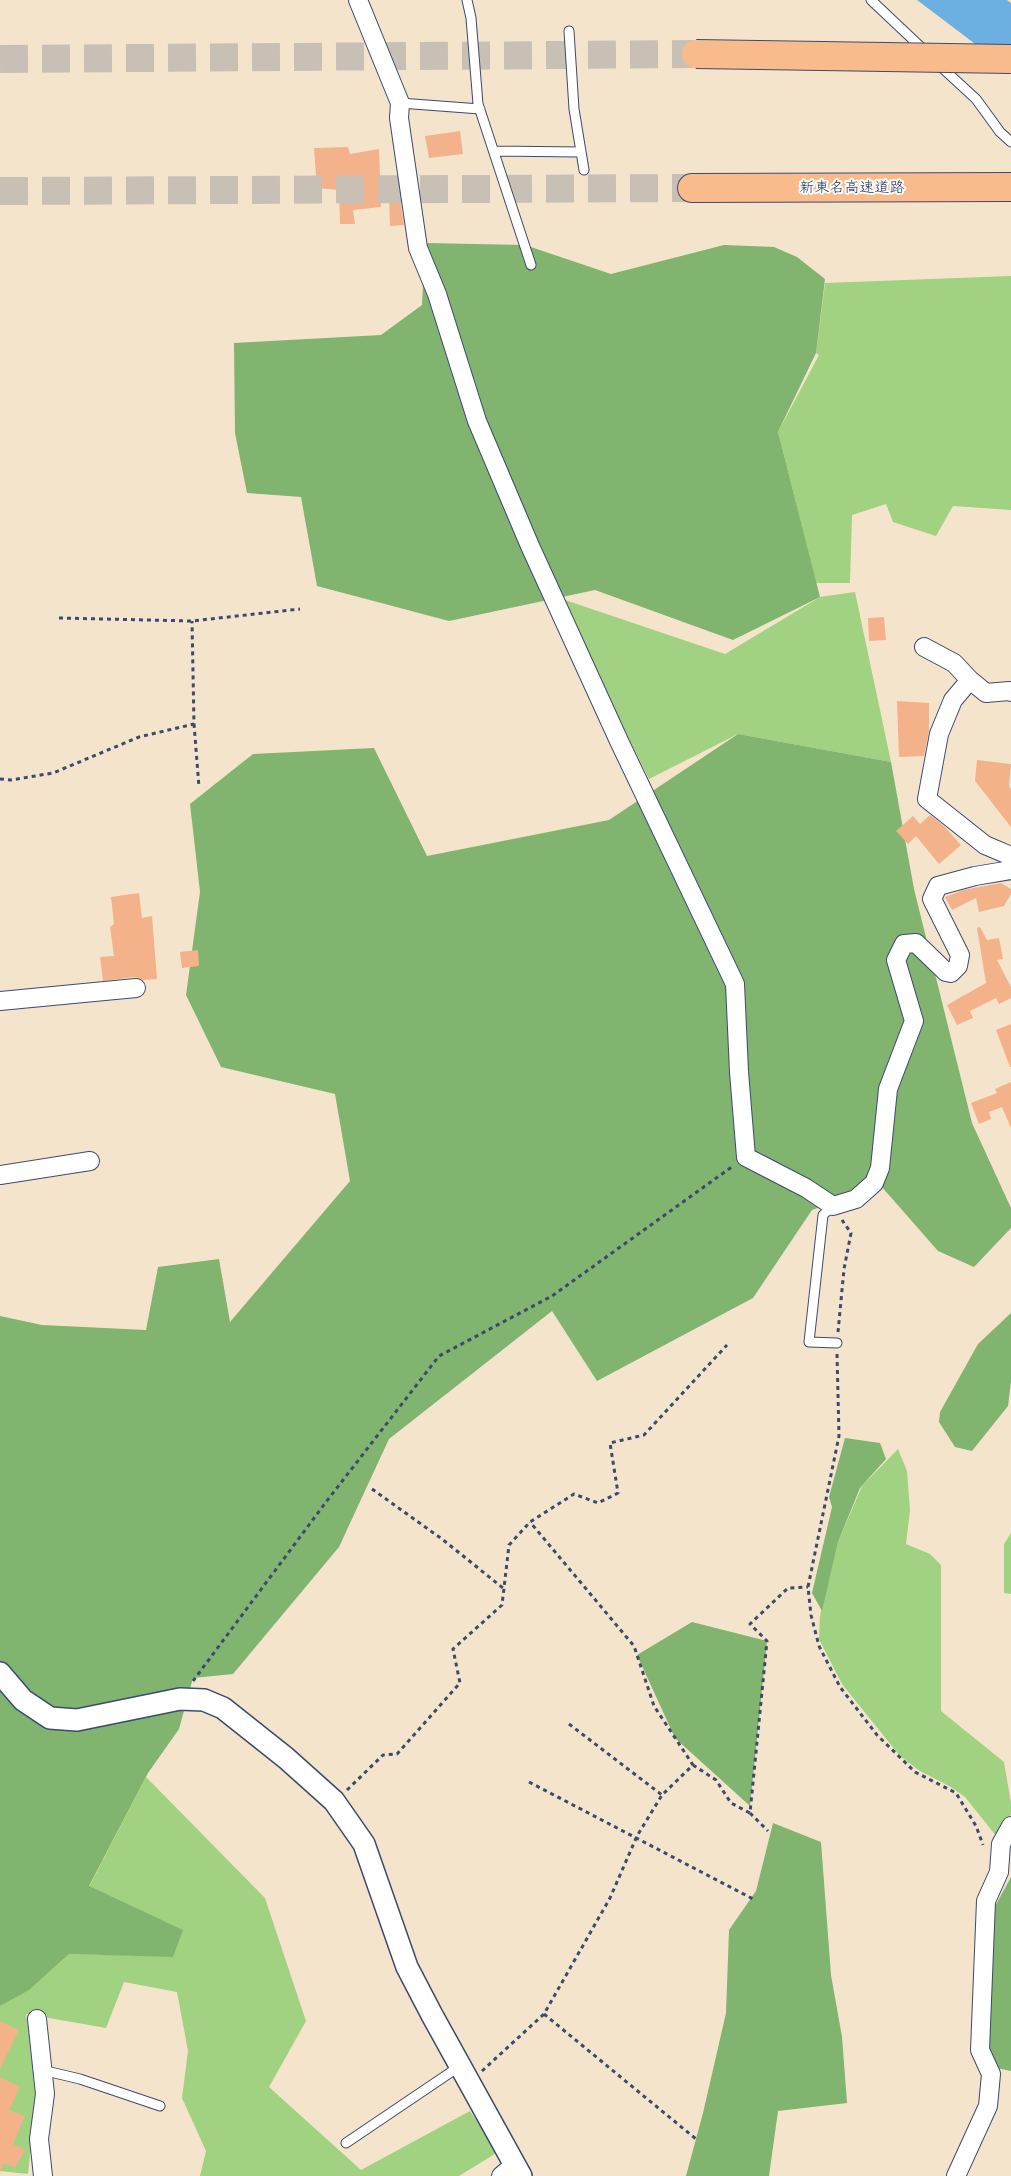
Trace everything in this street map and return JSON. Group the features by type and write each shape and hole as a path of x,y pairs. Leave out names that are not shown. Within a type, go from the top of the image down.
{"highway":[{"path":"696,54 1011,59"},
{"name":"新東名高速道路","path":"692,188 1011,187"}],"street":[{"path":"358,0 400,103 399,118 418,248 437,294 477,421 541,569 619,741 735,984 739,1072 746,1157 806,1188 833,1206 856,1199 874,1182 880,1168 888,1089 914,1021 896,960 904,944 916,943 946,972 951,973 958,966 960,955 932,899 938,886 975,876 1011,870"},
{"path":"924,647 954,663 986,693 1011,692"},
{"path":"970,680 953,700 939,734 927,800 985,844 1011,856"},
{"path":"0,1001 136,988"},
{"path":"0,1175 90,1161"},
{"path":"0,1673 23,1700 50,1718 77,1720 180,1698 204,1700 223,1708 286,1758 334,1801 364,1844 407,1967 464,2074 512,2172"},
{"path":"956,2176 988,2106 991,2074 980,2050 986,1901 999,1872 1001,1844 1011,1826"},
{"path":"37,2019 44,2094 38,2139 44,2176"}],"lane":[{"path":"467,0 472,18 480,108 531,265"},
{"path":"871,0 976,99 1000,132 1011,142"},
{"path":"569,31 574,109 584,170"},
{"path":"400,103 480,108"},
{"path":"494,152 580,152"},
{"path":"833,1206 823,1215 809,1342 837,1343"},
{"path":"42,2070 80,2079 160,2106"},
{"path":"346,2144 464,2074"}],"path":[{"path":"59,618 192,621 300,609"},
{"path":"192,621 194,724 199,787"},
{"path":"0,779 11,780 53,773 140,737 194,724"},
{"path":"180,1698 326,1502 440,1356 552,1296 746,1157"},
{"path":"833,1206 851,1233 844,1268 837,1343 839,1436 808,1587 811,1615 819,1646 840,1687 877,1735 914,1772 956,1794 976,1826 986,1851"},
{"path":"334,1801 383,1756 398,1754 460,1683 453,1649 502,1605 509,1545 530,1522 574,1494 598,1503 618,1493 610,1443 644,1435 727,1345"},
{"path":"372,1489 442,1539 504,1589"},
{"path":"530,1522 634,1646 654,1706 693,1764 716,1780 732,1803 750,1813 768,1831"},
{"path":"750,1813 767,1641 750,1624 788,1588 808,1587"},
{"path":"569,1724 662,1795"},
{"path":"464,2074 544,2014 610,1898 636,1836 662,1795 693,1764"},
{"path":"529,1782 636,1836 755,1900"},
{"path":"544,2014 696,2139"}],"green space":[{"path":"425,243 525,245 611,274 724,245 774,247 797,257 825,279 816,353 778,432 820,597 733,640 595,590 449,621 317,586 301,497 247,493 235,433 234,343 381,335 422,305"},
{"path":"1011,276 1011,510 953,506 936,536 893,522 886,504 852,515 850,583 816,583 778,432 819,355 816,353 825,283"},
{"path":"855,592 891,762 738,734 649,779 559,598 725,654 820,597"},
{"path":"738,734 891,762 914,889 972,1123 1011,1208 1011,1228 974,1267 938,1251 881,1186 812,1210 753,1298 597,1381 552,1311 389,1439 339,1547 233,1674 193,1678 179,1729 148,1773 89,1886 183,1930 173,1957 69,1954 29,1990 0,2006 0,1316 42,1325 146,1330 158,1267 219,1259 230,1322 350,1181 335,1094 221,1067 186,995 200,892 190,804 253,754 374,748 427,856 609,820"},
{"path":"1011,1313 1011,1381 1008,1406 972,1451 955,1447 939,1422 940,1412 978,1344"},
{"path":"845,1438 880,1443 886,1459 860,1488 838,1542 822,1611 812,1593 832,1507 829,1497"},
{"path":"898,1449 907,1471 910,1510 906,1544 930,1554 941,1565 941,1711 1004,1762 1011,1814 997,1837 965,1797 951,1787 920,1771 900,1756 842,1684 819,1639 820,1616 838,1542 862,1486"},
{"path":"1011,1533 1011,1594 1004,1593 1004,1544"},
{"path":"692,1622 767,1641 750,1806 675,1738 637,1655"},
{"path":"146,1777 265,1898 306,2021 269,2087 361,2170 470,2111 498,2152 459,2176 200,2176 206,2151 182,2098 188,2051 177,1992 124,1982 106,2028 26,2014 37,2088 28,2174 0,2171 0,2005 33,1986 69,1954 173,1956 182,1930 89,1887"},
{"path":"773,1823 821,1842 831,1975 842,2037 847,2103 778,2111 769,2176 686,2176 726,2013 729,1930 756,1891"},
{"path":"1011,1877 1011,2071 987,2066 994,1908"}],"water":[{"path":"917,0 1007,0 1011,3 1011,71"}],"building":[{"path":"460,131 463,154 429,158 425,136"},
{"path":"348,147 350,154 379,149 381,207 353,210 355,224 340,224 339,190 317,188 314,148"},
{"path":"389,199 400,199 404,225 390,226"},
{"path":"884,617 886,640 869,641 868,618"},
{"path":"897,701 929,703 929,731 924,756 899,757"},
{"path":"977,760 1011,764 1009,786 1011,789 1011,827 975,781"},
{"path":"930,815 944,826 961,845 939,864 916,836 908,844 896,831 913,816 920,824"},
{"path":"1001,883 1011,889 1011,894 1004,906 979,912 976,898 952,910 945,897 963,890"},
{"path":"139,893 142,918 152,916 157,979 143,980 135,977 103,981 100,957 114,956 110,927 114,924 111,897"},
{"path":"980,927 987,940 999,938 1003,959 997,960 1011,987 1011,998 999,1004 996,998 970,1011 973,1018 957,1025 947,1005 986,983 977,928"},
{"path":"198,950 199,966 182,968 180,952"},
{"path":"1011,1024 1011,1067 1010,1067 996,1030"},
{"path":"1011,1082 1011,1128 1002,1107 989,1112 991,1119 979,1124 971,1103 997,1093 995,1089"},
{"path":"0,2021 19,2030 0,2069"},
{"path":"0,2077 20,2087 9,2110 25,2116 13,2144 25,2150 15,2168 4,2163 0,2173"}],"tunnel":[{"path":"0,59 696,54"},
{"path":"0,191 692,188"}]}
